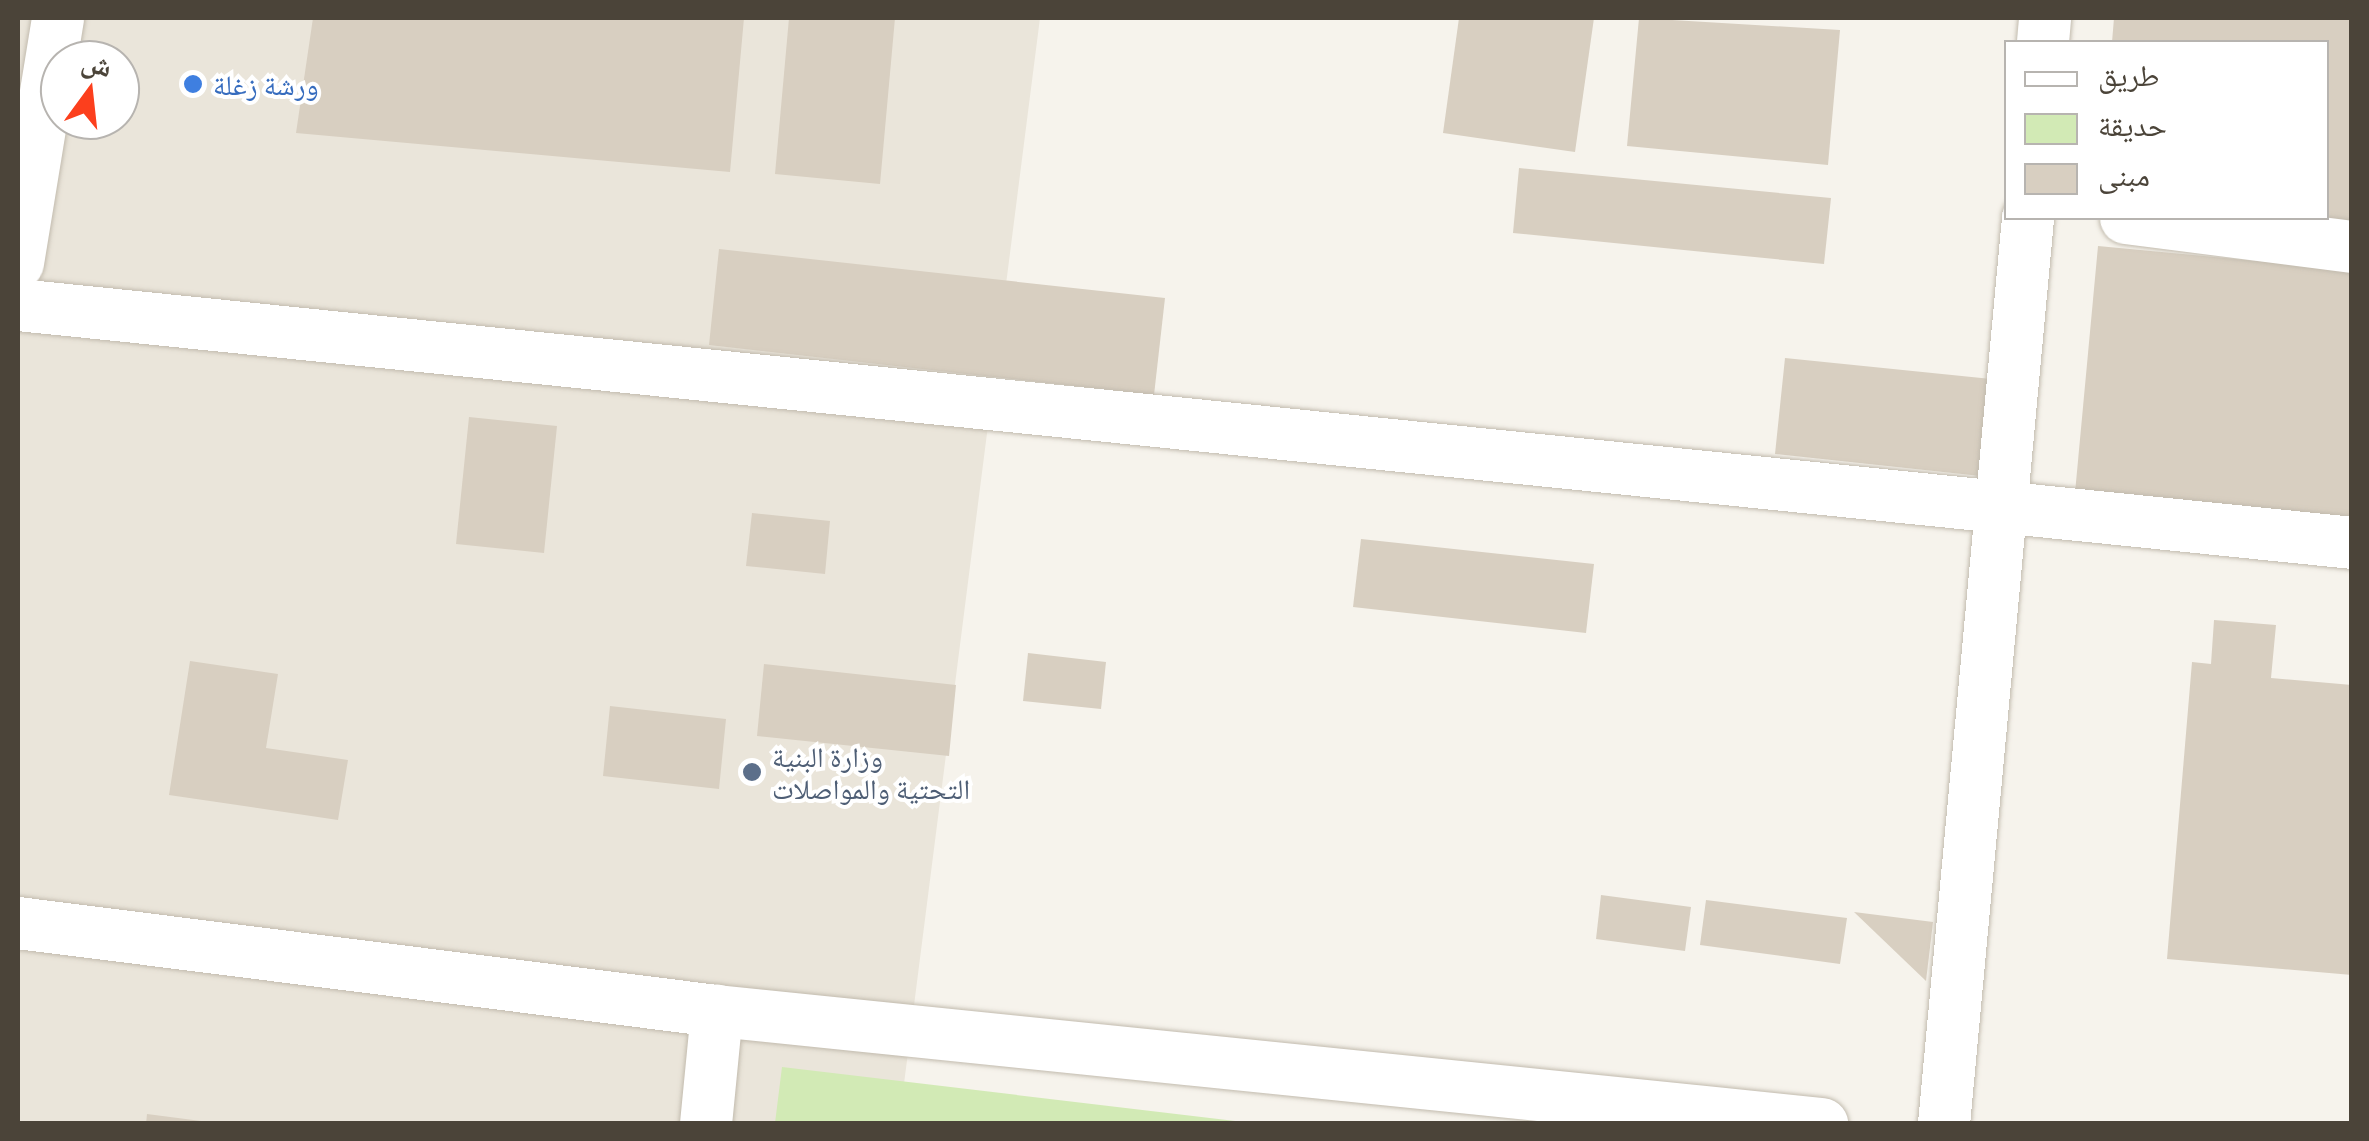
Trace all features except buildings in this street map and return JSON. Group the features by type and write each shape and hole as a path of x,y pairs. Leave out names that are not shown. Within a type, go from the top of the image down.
{"street":[{"path":"18,263 58,18"},
{"path":"1944,1124 2004,512 2028,220"},
{"path":"2142,220 2352,247"},
{"path":"18,305 2004,512 2352,543"},
{"path":"18,923 717,1011 1822,1124"},
{"path":"706,1124 717,1011"}],"path":[{"path":"867,1124 918,1124"}],"shaded area":[{"path":"18,18 1040,18 899,1123 18,1123"}],"green space":[{"path":"782,1067 1252,1123 775,1123"}],"place":[{"name":"ورشة زغلة","path":"193,84"},
{"name":"وزارة البنية التحتية والمواصلات","path":"752,772"}]}
